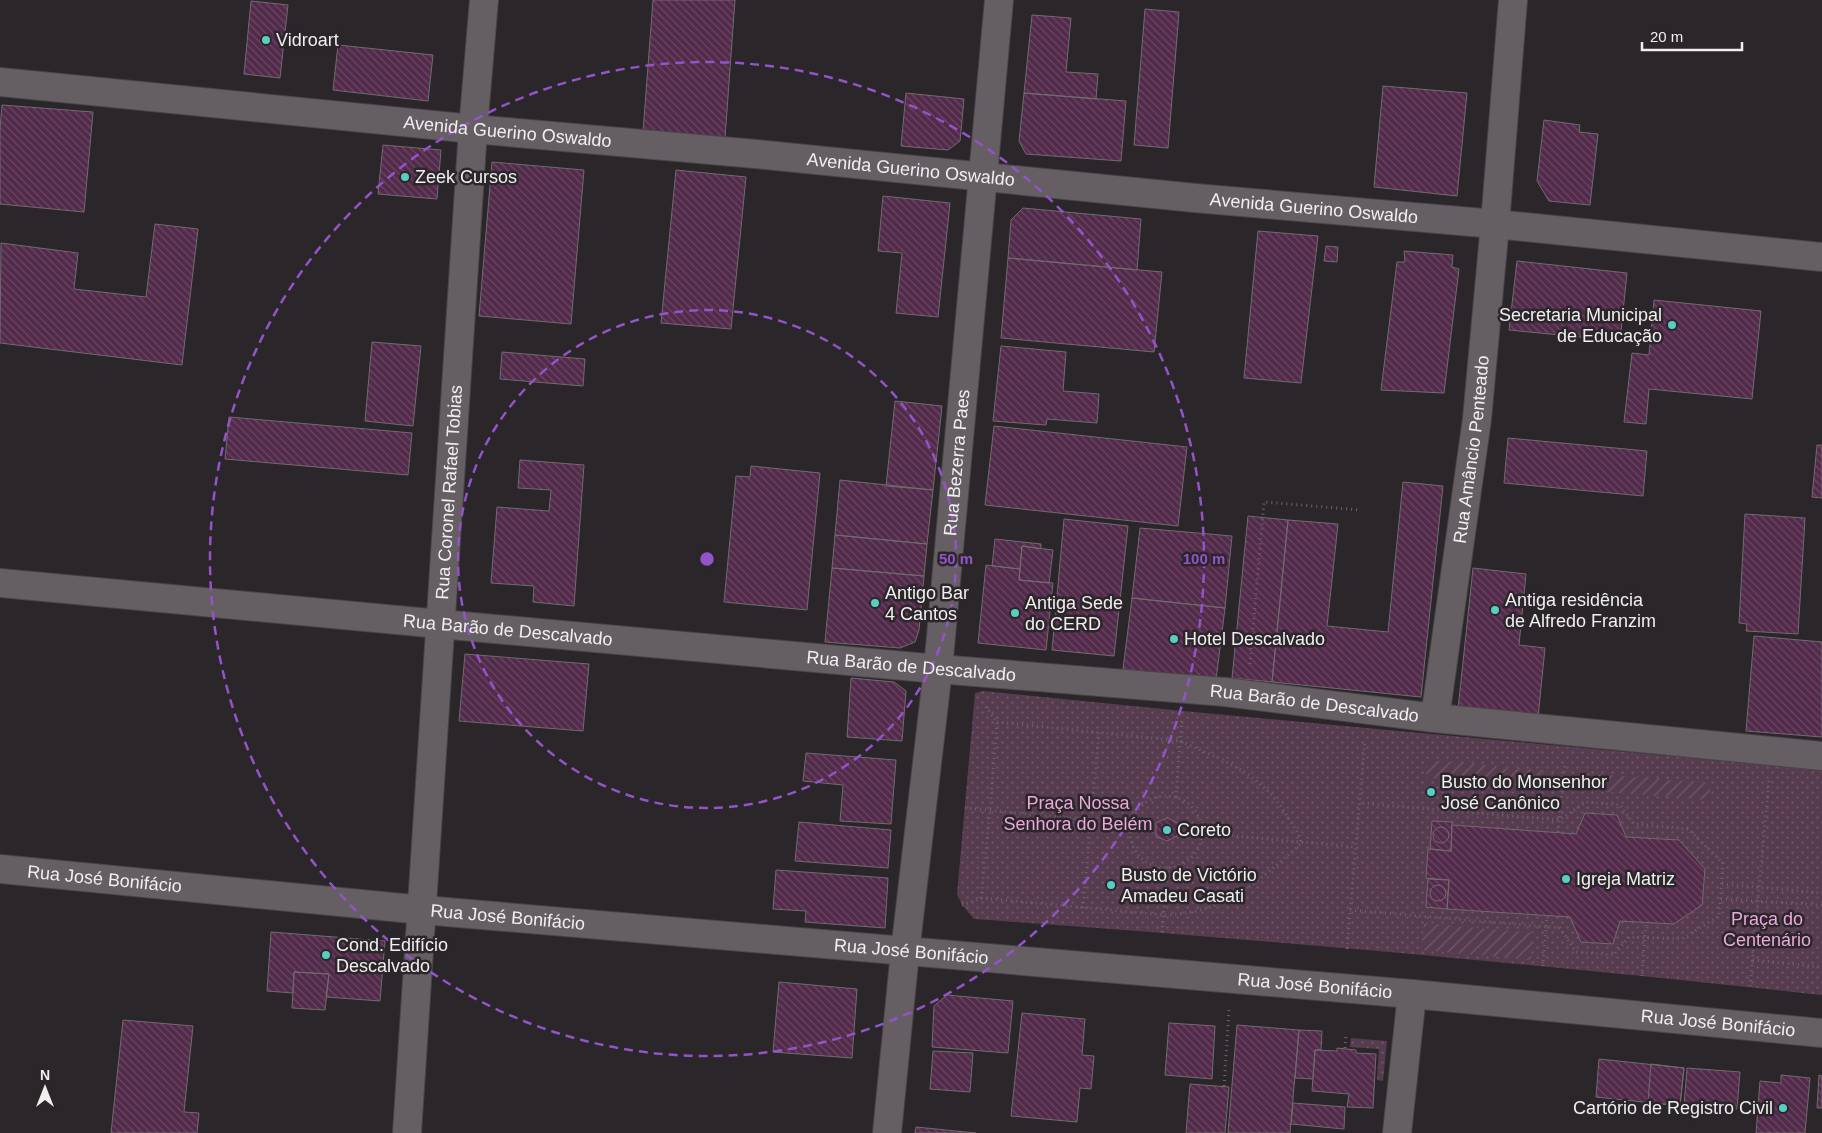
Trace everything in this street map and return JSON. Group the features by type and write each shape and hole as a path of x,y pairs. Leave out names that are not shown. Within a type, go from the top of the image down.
{"street":[{"name":"Rua Coronel Rafael Tobias","path":"407,1133 473,130 484,0"},
{"name":"Rua Bezerra Paes","path":"887,1133 904,952 938,668 999,0"},
{"name":"Rua Amâncio Penteado","path":"1435,718 1476,427 1496,224 1513,0"},
{"name":"Avenida Guerino Oswaldo","path":"0,82 473,130 983,176 1195,198 1496,224 1822,257"},
{"name":"Rua Barão de Descalvado","path":"0,583 440,624 1225,692 1435,718 1822,756"},
{"name":"Rua José Bonifácio","path":"0,869 423,910 904,952 1231,978 1822,1033"},
{"path":"1397,1133 1412,994"}],"path":[{"path":"1250,670 1264,502 1360,510"},
{"path":"981,700 996,722 990,811 981,898"},
{"path":"996,722 1180,741 1248,774 1270,793 1280,805 1299,835 1301,844"},
{"path":"1176,797 1181,730"},
{"path":"1083,908 1099,732"},
{"path":"1348,949 1365,737"},
{"path":"1558,832 1566,755"},
{"path":"1164,796 1176,797 1187,802 1195,811 1202,833 1200,844 1195,853 1178,866 1156,866 1138,855 1131,840 1131,824 1135,813 1143,804 1153,798 1164,796"},
{"path":"1750,986 1760,888 1766,800"},
{"path":"1350,910 1560,928 1576,952 1614,955 1629,937 1682,940 1719,916 1722,884 1723,864 1688,829 1634,824 1620,804 1586,802 1559,820 1359,804"},
{"path":"965,808 1131,824"},
{"path":"1202,833 1356,848"},
{"path":"962,905 981,898 1164,915 1187,914 1216,906 1247,890 1301,844"},
{"path":"1162,932 1168,867"},
{"path":"1722,884 1822,893"},
{"path":"1720,899 1822,906"},
{"path":"1543,966 1547,915"},
{"path":"1642,976 1646,922"},
{"path":"1753,960 1822,968"},
{"path":"1224,1086 1231,978"},
{"path":"1345,1048 1346,1034"}],"green space":[{"path":"983,691 1822,770 1822,995 1398,953 974,919 962,905 957,894 975,693"},
{"path":"1428,760 1543,770 1541,787 1426,778"},
{"path":"1582,773 1711,783 1709,800 1581,790"},
{"path":"1424,923 1533,933 1531,960 1421,950"},
{"path":"1351,1038 1387,1041 1383,1081 1377,1080 1379,1049 1350,1047"}],"building":[{"path":"653,0 735,0 725,138 643,132"},
{"name":"Vidroart","path":"251,1 288,5 280,78 244,74"},
{"path":"1145,9 1179,12 1168,148 1134,145"},
{"path":"1032,15 1071,18 1066,72 1098,74 1096,99 1024,93"},
{"path":"338,45 433,55 428,101 333,90"},
{"path":"1383,86 1467,93 1457,196 1374,187"},
{"path":"906,93 964,99 960,141 948,150 901,146"},
{"path":"1024,93 1126,101 1121,161 1026,154 1019,141"},
{"path":"2,105 93,112 84,212 0,204 0,129"},
{"path":"1544,120 1580,125 1579,132 1598,134 1590,205 1549,201 1537,181"},
{"path":"383,145 441,150 437,199 378,194"},
{"path":"492,162 584,170 571,324 479,316"},
{"path":"676,170 746,177 731,329 661,323"},
{"path":"883,196 950,203 938,317 896,313 902,253 878,251"},
{"path":"1023,208 1141,219 1137,270 1008,258 1011,220"},
{"path":"155,224 198,229 182,365 0,343 1,243 78,253 74,289 146,297"},
{"path":"1258,231 1318,236 1301,383 1244,378"},
{"path":"1326,246 1338,247 1337,262 1324,261"},
{"path":"1404,251 1453,255 1452,267 1459,269 1444,393 1381,390 1397,262 1405,262"},
{"path":"1008,258 1162,272 1154,352 1001,338"},
{"path":"1517,261 1627,273 1620,341 1509,330"},
{"path":"1654,300 1761,311 1752,399 1649,389 1646,424 1624,422 1632,353 1649,355"},
{"path":"372,342 421,346 413,426 365,421"},
{"path":"1001,346 1066,352 1063,391 1099,394 1097,423 1047,419 1046,425 993,421"},
{"path":"502,352 585,359 583,386 500,379"},
{"path":"895,401 942,406 933,490 886,486"},
{"path":"229,417 412,433 408,475 225,459"},
{"path":"994,426 1187,447 1178,526 985,505"},
{"path":"1508,438 1647,451 1643,496 1504,483"},
{"path":"1817,445 1822,445 1822,498 1812,497"},
{"path":"520,460 584,465 574,606 533,602 534,586 491,583 497,507 549,511 551,490 518,488"},
{"path":"751,466 820,473 807,610 724,602 736,476 750,477"},
{"path":"840,480 933,490 927,544 835,535"},
{"path":"1403,482 1443,486 1421,697 1272,682 1288,520 1338,524 1327,626 1388,632"},
{"path":"1745,514 1805,518 1798,634 1746,631 1747,624 1739,623"},
{"path":"1248,516 1288,520 1272,682 1232,678"},
{"path":"1064,519 1128,526 1114,656 1052,650"},
{"path":"1140,528 1232,536 1225,608 1132,598"},
{"path":"835,535 927,544 924,576 832,568"},
{"path":"995,539 1041,544 1041,549 1022,546 1020,569 992,566"},
{"path":"1022,546 1053,550 1049,583 1019,580"},
{"name":"Antiga Sede do CERD","path":"986,565 1020,569 1019,580 1053,583 1046,650 978,643"},
{"name":"Antigo Bar 4 Cantos","path":"832,568 924,576 919,630 915,642 900,648 825,642"},
{"name":"Antiga residência de Alfredo Franzim","path":"1473,568 1526,574 1519,645 1545,648 1538,718 1458,709"},
{"name":"Hotel Descalvado","path":"1132,598 1225,608 1216,680 1123,669"},
{"path":"1754,636 1822,642 1822,737 1746,731"},
{"path":"465,654 589,664 583,731 459,721"},
{"path":"851,678 894,682 906,691 902,741 847,737"},
{"path":"806,753 896,760 891,824 840,821 843,785 803,781"},
{"name":"Igreja Matriz","path":"1585,813 1617,815 1626,837 1679,840 1705,869 1702,905 1674,924 1620,921 1613,944 1581,942 1570,917 1447,909 1449,880 1426,878 1428,849 1451,851 1452,825 1576,834"},
{"name":"Coreto","path":"1167,818 1178,823 1177,836 1167,841 1156,836 1156,823"},
{"path":"1432,821 1452,822 1451,851 1430,849"},
{"path":"799,822 891,830 888,868 795,861"},
{"path":"1438,827 1444,827 1449,832 1447,841 1438,843 1433,838 1433,832"},
{"path":"776,870 888,878 885,928 805,922 806,911 773,909"},
{"path":"1428,879 1449,880 1447,909 1426,907"},
{"path":"1435,885 1441,885 1446,890 1444,899 1435,901 1430,896 1430,890"},
{"name":"Cond. Edifício Descalvado","path":"271,932 385,941 380,1001 326,997 329,974 294,972 293,993 267,991"},
{"path":"294,972 329,974 325,1010 292,1008"},
{"path":"779,982 857,989 852,1058 773,1052"},
{"path":"947,995 1013,1001 1008,1053 932,1047 934,1006"},
{"path":"1022,1013 1085,1019 1082,1055 1094,1056 1091,1089 1080,1088 1077,1122 1011,1116"},
{"path":"123,1020 193,1026 184,1112 199,1113 197,1133 111,1133"},
{"path":"1169,1023 1215,1026 1212,1079 1165,1075"},
{"path":"1237,1025 1299,1030 1290,1133 1228,1133"},
{"path":"1299,1030 1322,1031 1321,1050 1315,1050 1313,1079 1295,1078"},
{"path":"1337,1048 1356,1050 1356,1053 1376,1054 1373,1108 1347,1107 1349,1094 1312,1091 1315,1050 1337,1051"},
{"path":"933,1051 973,1053 970,1092 930,1089"},
{"path":"1599,1059 1684,1068 1680,1106 1596,1097"},
{"path":"1651,1064 1684,1068 1680,1106 1648,1102"},
{"path":"1687,1068 1740,1072 1737,1109 1684,1105"},
{"name":"Cartório de Registro Civil","path":"1781,1075 1810,1078 1805,1133 1756,1133 1760,1081 1781,1083"},
{"path":"1819,1075 1822,1076 1822,1108 1817,1108"},
{"path":"1190,1084 1229,1087 1225,1133 1186,1133"},
{"path":"1293,1103 1345,1107 1344,1129 1291,1124"},
{"path":"916,1127 976,1133 915,1133"}],"place":[{"name":"Vidroart","path":"266,40"},
{"name":"Zeek Cursos","path":"405,177"},
{"name":"Secretaria Municipal de Educação","path":"1672,325"},
{"name":"Antigo Bar 4 Cantos","path":"875,603"},
{"name":"Antiga residência de Alfredo Franzim","path":"1495,610"},
{"name":"Antiga Sede do CERD","path":"1015,613"},
{"name":"Hotel Descalvado","path":"1174,639"},
{"name":"Busto do Monsenhor José Canônico","path":"1431,792"},
{"name":"Coreto","path":"1167,830"},
{"name":"Igreja Matriz","path":"1566,879"},
{"name":"Busto de Victório Amadeu Casati","path":"1111,885"},
{"name":"Cond. Edifício Descalvado","path":"326,955"},
{"name":"Cartório de Registro Civil","path":"1783,1108"}],"park label":[{"name":"Praça Nossa Senhora do Belém","path":"1078,813"},
{"name":"Praça do Centenário","path":"1767,930"}]}
